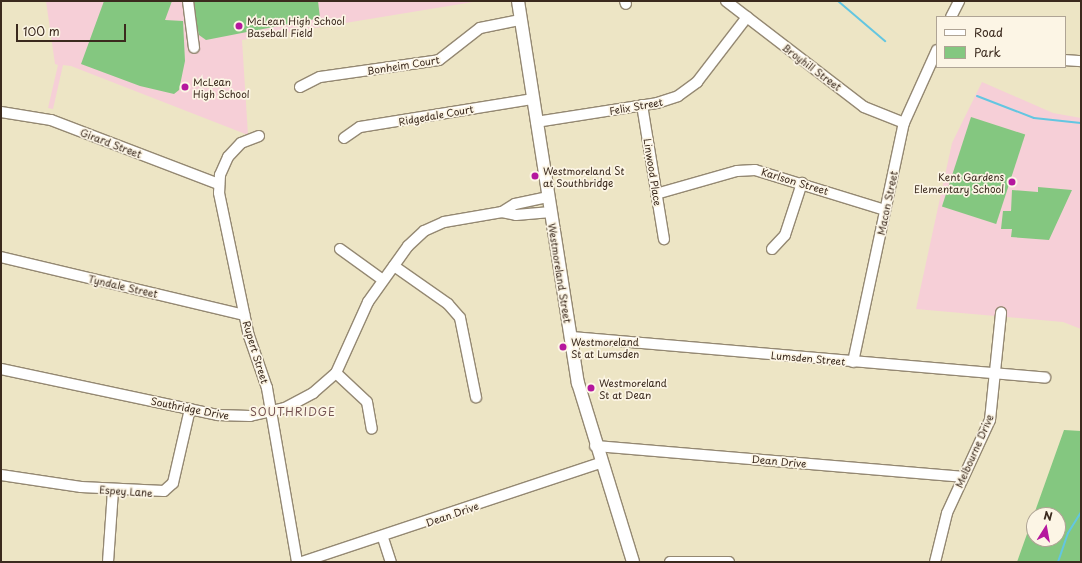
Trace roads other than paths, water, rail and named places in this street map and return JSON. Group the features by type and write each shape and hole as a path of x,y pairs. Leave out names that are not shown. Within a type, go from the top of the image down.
{"main road":[{"name":"Westmoreland Street","path":"518,1 532,99 581,396 600,463 633,562"}],"street":[{"path":"188,1 194,48"},
{"name":"Broyhill Street","path":"726,1 864,107 904,123"},
{"path":"953,16 959,1"},
{"name":"Felix Street","path":"536,122 668,100 688,90 747,17"},
{"name":"Bonheim Court","path":"300,87 320,77 439,60 480,28 520,20"},
{"name":"Macon Street","path":"853,362 904,123 936,52"},
{"path":"1066,60 1081,61"},
{"name":"Ridgedale Court","path":"344,138 360,127 532,99"},
{"name":"Linwood Place","path":"642,105 664,239"},
{"name":"Girard Street","path":"1,112 51,120 219,184"},
{"name":"Rupert Street","path":"259,136 234,149 223,166 219,184 244,315 263,371 297,562"},
{"name":"Karlson Street","path":"656,194 744,170 766,171 885,210"},
{"path":"772,249 785,235 802,183"},
{"name":"Southridge Drive","path":"1,369 190,409 234,416 270,412 313,393 336,373 347,356 359,317 383,280 415,238 434,225 502,212 515,204 548,197"},
{"name":"Southridge Drive","path":"502,212 516,215 551,212"},
{"path":"340,249 383,280"},
{"name":"Tyndale Street","path":"1,257 244,315"},
{"path":"394,266 448,304 460,318 476,397"},
{"name":"Melbourne Drive","path":"935,562 947,513 990,420 996,374 1001,313"},
{"name":"Lumsden Street","path":"571,338 1045,378"},
{"path":"336,373 367,402 372,429"},
{"name":"Espey Lane","path":"1,475 113,490 158,493 177,485 190,409"},
{"name":"Dean Drive","path":"595,446 963,477"},
{"name":"Dean Drive","path":"302,562 383,538 600,463"},
{"path":"108,562 113,490"},
{"path":"383,538 391,562"},
{"path":"670,562 729,562"}],"waterway":[{"path":"838,1 885,41"},
{"path":"977,96 1034,118 1081,123"},
{"path":"1058,562 1068,533 1081,512"}],"place":[{"name":"McLean High School Baseball Field","path":"239,26"},
{"name":"McLean High School","path":"185,87"},
{"name":"Westmoreland St at Southbridge","path":"535,176"},
{"name":"Kent Gardens Elementary School","path":"1012,182"},
{"name":"Westmoreland St at Lumsden","path":"563,347"},
{"name":"Westmoreland St at Dean","path":"591,388"}],"district":[{"name":"SOUTHRIDGE","path":"293,412"}]}
